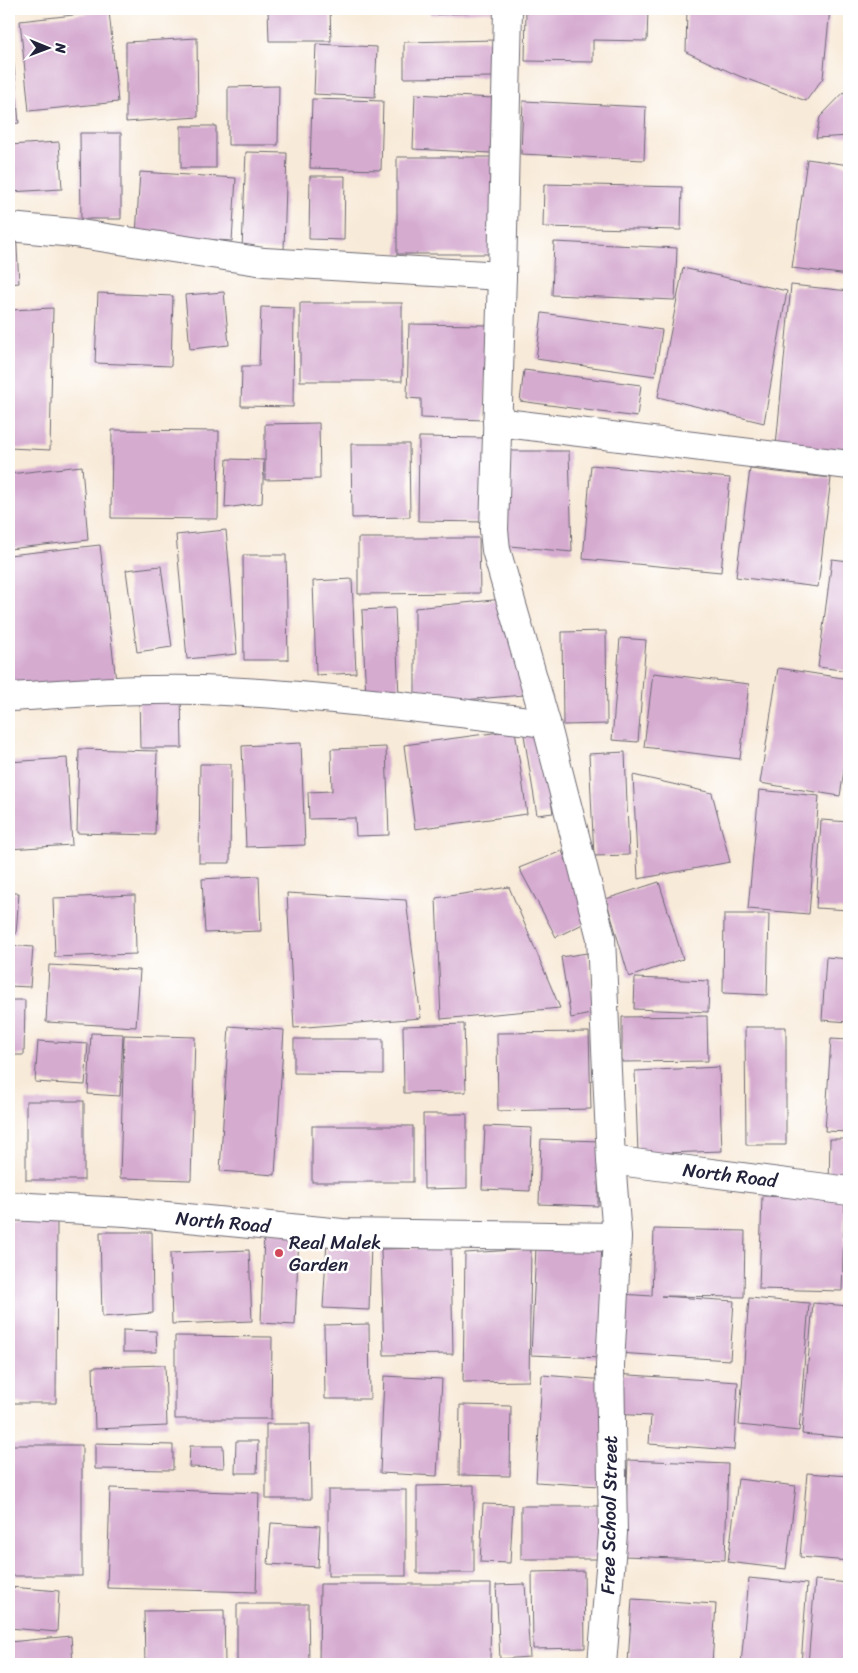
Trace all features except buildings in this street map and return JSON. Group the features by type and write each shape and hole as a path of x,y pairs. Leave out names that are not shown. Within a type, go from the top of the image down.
{"street":[{"name":"Free School Street","path":"508,9 494,530 496,550 546,723 601,938 617,1237 610,1365 613,1533 602,1664"},
{"path":"9,227 74,233 264,262 502,276"},
{"path":"497,422 849,465"},
{"path":"9,697 151,690 223,690 307,697 546,723"},
{"name":"North Road","path":"612,1160 849,1191"},
{"name":"North Road","path":"9,1206 126,1212 342,1233 617,1237"}],"place":[{"name":"Real Malek Garden","path":"279,1253"}]}
